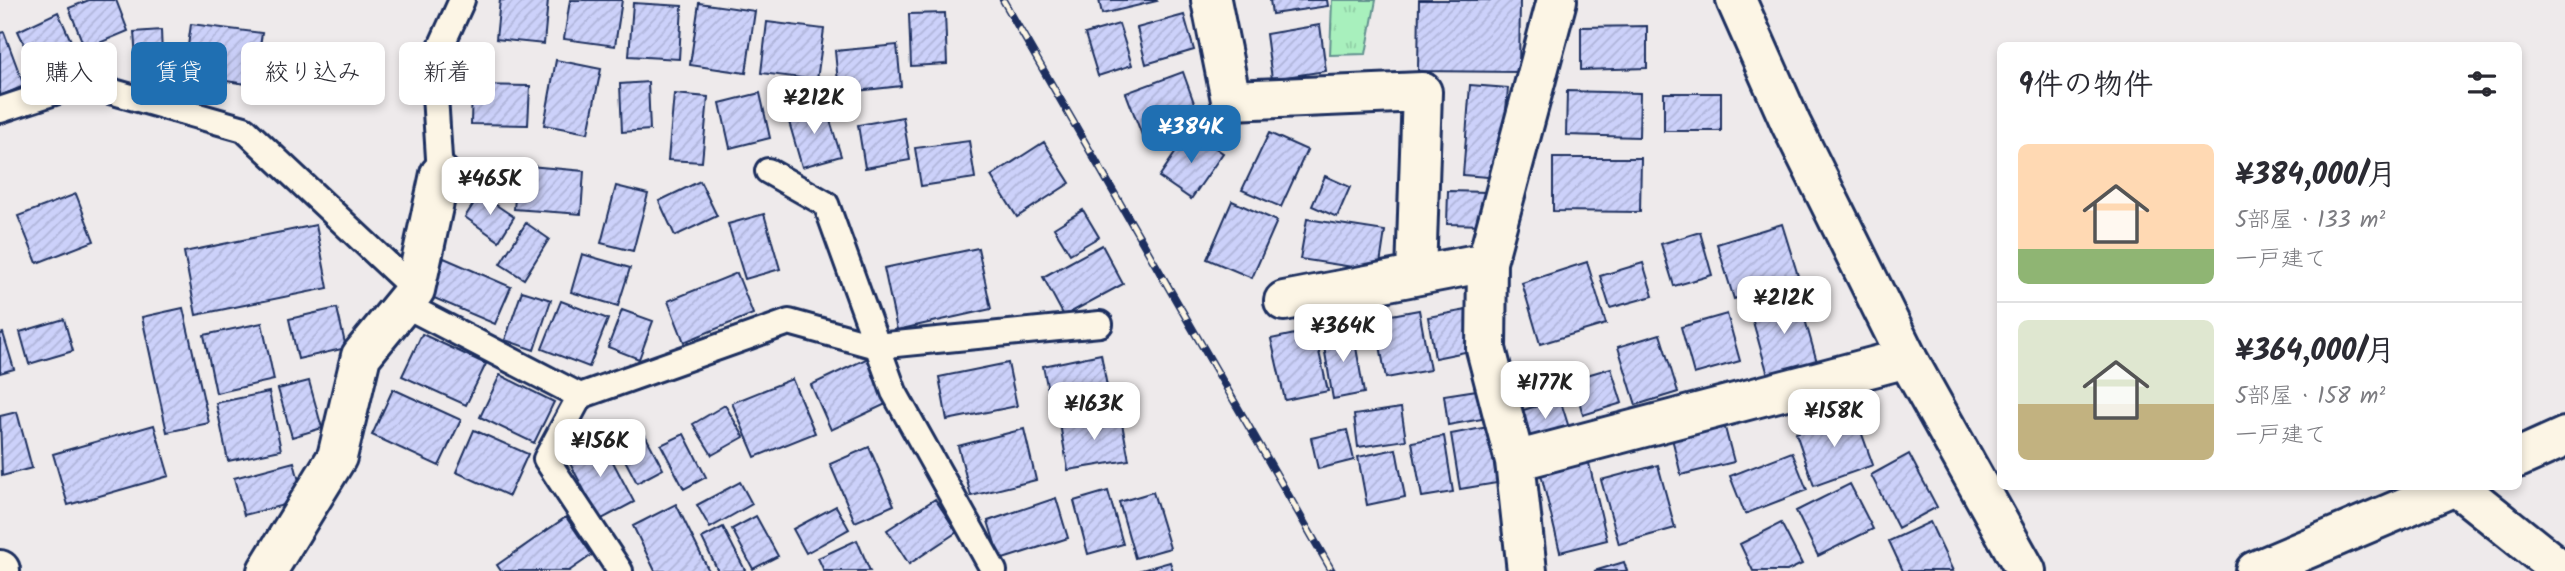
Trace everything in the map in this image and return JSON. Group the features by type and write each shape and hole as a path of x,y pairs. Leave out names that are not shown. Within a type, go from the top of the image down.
{"street":[{"path":"1211,0 1231,100 1422,92 1416,275"},
{"path":"1527,571 1515,461 1486,349 1487,262 1558,0"},
{"path":"1736,0 1791,124 1907,358 2026,571"},
{"path":"267,571 338,457 361,356 409,297 440,174"},
{"path":"1284,301 1487,262"},
{"path":"1515,461 1907,358"},
{"path":"2522,456 2565,437"},
{"path":"2255,571 2447,490"},
{"path":"2461,490 2562,571"}],"lane":[{"path":"440,174 433,64 462,0"},
{"path":"0,110 82,83 244,130 409,297 580,396"},
{"path":"768,171 826,204 894,392 993,571"},
{"path":"620,571 546,459 580,396 789,322 876,346 1100,324"}],"green space":[{"path":"1332,0 1376,0 1366,54 1330,55"}],"building":[{"path":"89,0 116,0 128,31 102,42 82,42 69,8"},
{"path":"500,0 548,0 544,44 496,39"},
{"path":"570,0 622,0 615,46 564,39"},
{"path":"1099,0 1156,0 1157,1 1102,14"},
{"path":"1270,0 1327,0 1328,6 1272,14"},
{"path":"1419,0 1520,0 1519,72 1418,71"},
{"path":"633,3 682,6 679,59 629,56"},
{"path":"699,3 755,11 746,73 690,65"},
{"path":"58,12 72,42 23,42 18,31"},
{"path":"945,13 947,64 911,66 909,14"},
{"path":"1184,15 1194,50 1146,64 1137,28"},
{"path":"767,22 824,29 817,80 761,73"},
{"path":"191,24 262,33 261,42 241,42 241,83 227,81 227,42 189,42"},
{"path":"1119,24 1132,65 1098,76 1085,34"},
{"path":"1320,25 1326,71 1272,79 1266,34"},
{"path":"1647,26 1647,68 1581,70 1581,27"},
{"path":"161,30 161,42 135,42 134,32"},
{"path":"4,32 21,78 21,87 0,96 0,33"},
{"path":"897,45 901,86 839,93 835,51"},
{"path":"556,60 601,69 588,133 544,125"},
{"path":"1183,72 1198,114 1142,135 1126,93"},
{"path":"648,82 650,130 622,132 620,84"},
{"path":"495,85 530,86 528,125 471,124 471,105 495,105"},
{"path":"1470,85 1508,88 1500,178 1463,175"},
{"path":"1567,91 1640,93 1639,137 1566,135"},
{"path":"760,93 770,138 730,148 720,103"},
{"path":"1664,93 1721,93 1721,131 1664,131"},
{"path":"674,94 708,97 702,162 668,160"},
{"path":"825,104 841,156 802,167 787,115"},
{"path":"903,117 910,160 865,168 858,125"},
{"path":"1190,131 1223,153 1191,199 1159,177"},
{"path":"1269,133 1307,150 1281,207 1242,190"},
{"path":"969,141 975,178 921,186 915,148"},
{"path":"1044,142 1070,183 1017,217 991,176"},
{"path":"1553,158 1641,158 1640,212 1553,211"},
{"path":"518,165 584,171 581,214 514,209"},
{"path":"1325,176 1350,187 1337,217 1312,206"},
{"path":"700,181 717,216 675,236 659,201"},
{"path":"616,186 648,194 633,251 601,243"},
{"path":"1448,191 1487,192 1486,225 1447,224"},
{"path":"76,194 94,241 37,263 18,216"},
{"path":"480,194 514,217 499,241 465,217"},
{"path":"1232,201 1277,221 1252,278 1207,259"},
{"path":"1083,210 1099,237 1070,254 1054,228"},
{"path":"764,214 780,269 745,279 728,224"},
{"path":"1307,219 1385,231 1379,271 1300,259"},
{"path":"526,223 549,239 524,279 500,264"},
{"path":"1782,224 1799,279 1734,299 1717,244"},
{"path":"316,225 328,288 196,315 184,252"},
{"path":"1700,232 1712,275 1674,286 1661,244"},
{"path":"1102,245 1123,284 1064,316 1043,277"},
{"path":"978,248 991,309 897,330 884,268"},
{"path":"582,254 630,268 618,306 571,292"},
{"path":"444,258 511,287 495,324 427,295"},
{"path":"1587,262 1606,324 1540,344 1522,283"},
{"path":"1643,263 1653,296 1610,308 1600,276"},
{"path":"737,273 753,314 684,342 668,301"},
{"path":"522,291 551,300 534,350 505,340"},
{"path":"1799,298 1817,362 1768,375 1750,311"},
{"path":"561,301 608,319 589,367 542,349"},
{"path":"183,308 209,423 167,432 142,317"},
{"path":"337,308 346,348 298,359 289,319"},
{"path":"622,310 653,321 639,359 608,347"},
{"path":"1419,310 1430,370 1386,378 1375,318"},
{"path":"1467,310 1475,350 1435,358 1428,317"},
{"path":"1727,314 1740,361 1694,374 1681,327"},
{"path":"64,319 73,351 29,364 20,332"},
{"path":"262,323 274,380 216,393 204,335"},
{"path":"1314,330 1328,391 1285,400 1271,339"},
{"path":"1353,330 1364,393 1333,399 1322,335"},
{"path":"3,333 14,369 0,373 0,334"},
{"path":"422,334 486,364 466,405 402,376"},
{"path":"1660,334 1678,392 1636,405 1618,347"},
{"path":"1101,354 1110,403 1053,415 1043,366"},
{"path":"868,358 888,403 831,430 811,385"},
{"path":"1008,363 1017,406 947,420 939,377"},
{"path":"1611,368 1622,403 1583,415 1573,379"},
{"path":"500,375 554,402 534,443 480,417"},
{"path":"792,379 815,433 755,457 732,403"},
{"path":"309,381 322,428 292,437 278,389"},
{"path":"393,389 461,420 439,466 372,435"},
{"path":"1477,390 1482,419 1448,425 1444,395"},
{"path":"269,392 281,450 228,461 216,403"},
{"path":"1560,399 1570,431 1529,443 1520,411"},
{"path":"725,405 744,437 712,455 693,424"},
{"path":"1401,408 1406,440 1358,447 1354,415"},
{"path":"17,412 32,468 2,476 0,416"},
{"path":"1854,412 1873,465 1814,486 1796,433"},
{"path":"1120,413 1129,460 1068,470 1060,424"},
{"path":"1723,420 1734,462 1681,475 1671,434"},
{"path":"154,425 169,476 68,505 53,454"},
{"path":"1488,427 1497,483 1460,489 1451,434"},
{"path":"1024,429 1036,480 971,496 958,446"},
{"path":"474,430 528,454 509,496 456,472"},
{"path":"1347,430 1354,460 1318,469 1311,438"},
{"path":"644,433 663,469 637,483 618,447"},
{"path":"684,434 706,477 684,489 661,445"},
{"path":"1444,436 1453,492 1422,497 1412,442"},
{"path":"601,439 634,502 600,520 566,456"},
{"path":"869,447 894,505 855,522 830,464"},
{"path":"1396,449 1405,497 1367,505 1358,457"},
{"path":"1792,452 1807,490 1745,514 1730,476"},
{"path":"1909,454 1937,507 1898,528 1871,475"},
{"path":"1588,459 1607,540 1560,552 1540,470"},
{"path":"294,462 304,500 244,515 234,478"},
{"path":"1658,465 1675,528 1619,544 1601,480"},
{"path":"740,482 752,504 710,528 697,505"},
{"path":"1850,484 1873,529 1818,556 1796,511"},
{"path":"1108,491 1123,544 1088,554 1074,501"},
{"path":"1153,492 1170,548 1135,558 1119,502"},
{"path":"1056,498 1068,538 1000,560 988,521"},
{"path":"935,499 957,532 909,564 887,530"},
{"path":"676,504 709,571 655,571 633,526"},
{"path":"836,506 849,529 806,553 793,529"},
{"path":"756,516 778,556 753,569 732,529"},
{"path":"566,517 592,555 569,571 501,571 497,565"},
{"path":"1930,522 1953,571 1903,571 1889,541"},
{"path":"1781,523 1802,564 1787,571 1753,571 1740,544"},
{"path":"723,527 744,571 718,571 702,538"},
{"path":"857,540 870,571 824,571 818,558"},
{"path":"1170,562 1173,571 1138,571"},
{"path":"1624,562 1627,571 1594,571"}],"railway":[{"path":"1003,0 1332,571"}]}
